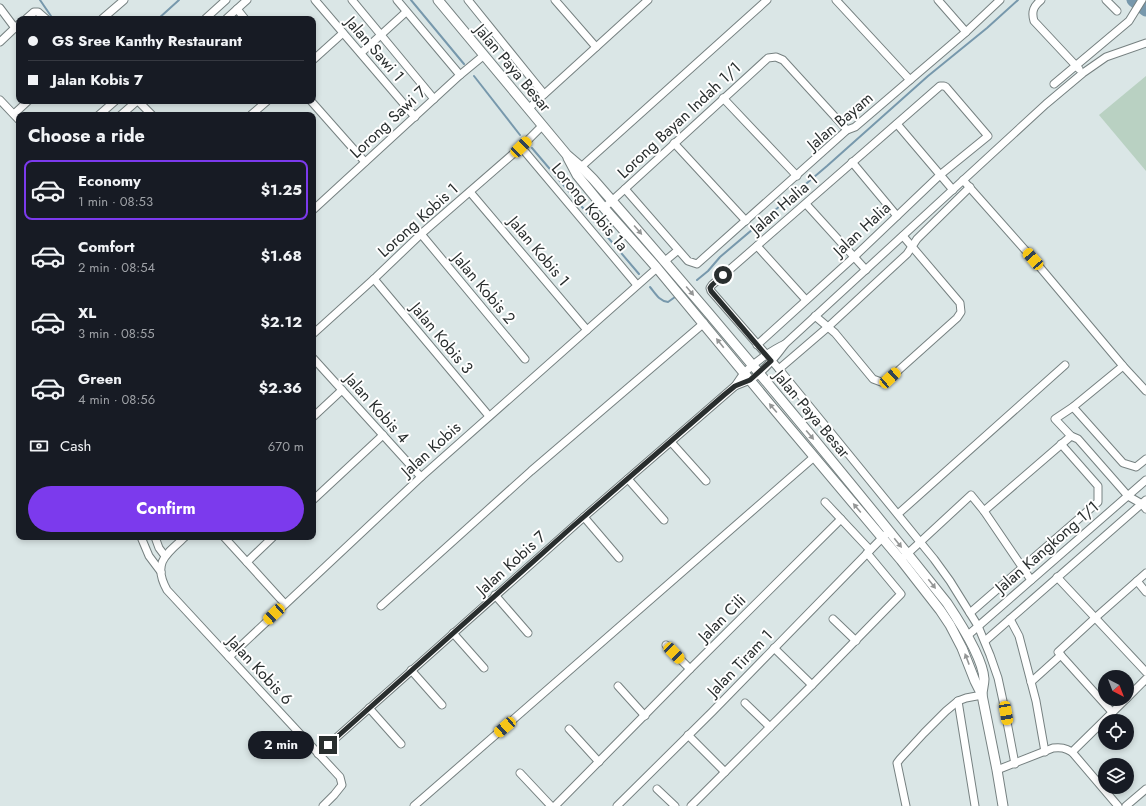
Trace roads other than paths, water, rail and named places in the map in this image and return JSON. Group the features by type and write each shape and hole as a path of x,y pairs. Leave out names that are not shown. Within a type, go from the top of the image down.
{"street":[{"path":"105,16 124,0"},
{"path":"208,16 226,0"},
{"path":"229,16 247,0"},
{"name":"Jalan Sawi 1","path":"315,0 415,117"},
{"path":"352,0 434,99"},
{"path":"397,0 460,75"},
{"name":"Jalan Paya Besar","path":"438,0 483,56 567,155 581,167 665,261 755,370 904,557 950,625 962,648 982,695 997,770 1002,806"},
{"path":"468,0 544,94"},
{"path":"554,0 596,47"},
{"path":"581,167 767,0"},
{"path":"836,0 910,80"},
{"path":"938,0 966,32"},
{"name":"Jalan Bayam","path":"677,250 688,261 697,264 847,130 855,127 966,32 1000,0"},
{"path":"1041,0 1033,9 1032,15 1034,21 1083,73"},
{"path":"1106,0 1117,11"},
{"path":"1054,84 1129,21 1142,0"},
{"path":"528,109 645,1"},
{"path":"0,8 16,25"},
{"path":"237,9 243,16"},
{"path":"29,16 34,12 38,12 43,16"},
{"path":"361,53 406,12"},
{"path":"0,42 16,27"},
{"path":"316,57 343,33"},
{"path":"747,376 771,361 785,344 815,316 1046,104 1083,73 1106,57 1146,43"},
{"name":"Lorong Sawi 7","path":"316,205 483,56"},
{"name":"Lorong Bayan Indah 1/1","path":"604,208 768,58 776,57 783,60 847,130"},
{"name":"Jalan Halia 1","path":"988,136 946,87 940,86 710,288 779,369 898,514 950,581 978,626 985,641 998,678 1015,764"},
{"path":"723,98 796,176"},
{"path":"0,100 16,116"},
{"path":"16,112 25,104"},
{"path":"102,112 112,104"},
{"path":"124,112 134,104"},
{"path":"140,104 149,112"},
{"path":"254,112 264,104"},
{"path":"315,104 365,162"},
{"path":"897,124 953,190"},
{"name":"Lorong Kobis 1","path":"316,331 421,234 521,147 542,126"},
{"name":"Jalan Halia","path":"757,345 854,257 940,175 988,136"},
{"path":"674,143 746,221"},
{"name":"Lorong Kobis 1a","path":"521,147 637,285"},
{"name":"Jalan Paya Besar","path":"567,155 576,175 704,323 814,457 886,534"},
{"path":"852,162 897,216"},
{"path":"963,180 1033,259 1123,366 1143,383 1146,391"},
{"path":"779,369 828,327 907,254 917,239 970,187"},
{"path":"625,189 677,250 665,261"},
{"name":"Jalan Kobis 1","path":"470,192 587,330"},
{"path":"806,204 866,270"},
{"name":"Jalan Kobis 2","path":"421,234 525,359"},
{"path":"815,316 835,333 873,379 881,382 890,378 957,318 961,312 960,303 903,236"},
{"path":"757,246 806,300"},
{"name":"Jalan Kobis","path":"228,657 421,477 657,268"},
{"name":"Jalan Kobis 3","path":"374,279 489,416"},
{"path":"381,606 531,471 704,323"},
{"path":"755,370 766,355 785,344"},
{"name":"Jalan Kobis 4","path":"316,361 421,477"},
{"path":"898,514 1065,365"},
{"path":"985,641 1057,577 1145,504 1128,496 1078,439 1071,436 1055,419 1073,407 1123,366"},
{"name":"Jalan Kobis 7","path":"318,754 584,517 747,376"},
{"path":"316,414 342,390"},
{"path":"1073,407 1123,463 1136,468 1146,459"},
{"path":"316,496 383,435"},
{"path":"984,511 1071,436"},
{"path":"671,442 706,481"},
{"path":"970,613 1098,502 1098,486 1061,444"},
{"path":"414,806 814,457"},
{"path":"628,479 664,520"},
{"name":"Jalan Kangkong 1/1","path":"967,636 1146,480"},
{"path":"904,557 970,495 984,511 1023,566 1031,580"},
{"path":"691,806 770,728 901,594 868,551 825,502"},
{"path":"584,517 619,558"},
{"name":"Jalan Cili","path":"556,806 841,519"},
{"name":"Jalan Tiram 1","path":"616,806 886,534"},
{"name":"Jalan Kobis 6","path":"143,540 149,556 161,572 162,582 167,590 340,777 342,785 323,806"},
{"path":"156,540 159,548 165,556"},
{"path":"161,572 162,561 165,556 182,540"},
{"path":"227,540 285,604"},
{"path":"247,562 270,540"},
{"name":"Jalan Paya Besar","path":"904,557 947,603 967,636 981,667 984,679 982,695"},
{"path":"1031,682 1095,618 1146,573"},
{"path":"1057,577 1146,672"},
{"path":"1137,581 1146,592"},
{"path":"496,595 528,633"},
{"path":"833,619 856,640"},
{"path":"1010,619 1019,636 1036,701 1045,752"},
{"path":"453,633 484,668"},
{"path":"666,645 690,670"},
{"path":"774,648 812,685"},
{"path":"1059,654 1112,712"},
{"path":"411,670 442,705"},
{"path":"1134,690 1146,679"},
{"path":"618,686 645,716"},
{"path":"906,806 897,763 924,733 958,701 982,695"},
{"path":"958,701 975,806"},
{"path":"745,703 770,728"},
{"path":"1072,752 1118,706"},
{"path":"369,708 402,744"},
{"path":"569,729 599,762"},
{"path":"688,735 726,772"},
{"path":"997,770 1059,747 1065,748 1072,752 1118,806"},
{"path":"520,773 551,806"},
{"path":"657,789 675,806"},
{"path":"1126,806 1146,789"}],"waterway":[{"path":"40,0 51,16"},
{"path":"161,16 179,0"},
{"path":"411,0 464,64"},
{"path":"697,280 708,271 720,257 827,166 928,76 987,28 1018,0"},
{"path":"1133,0 1146,10"},
{"path":"474,76 520,135"},
{"path":"532,148 639,274"},
{"path":"650,287 662,300 668,302 675,297"}]}
